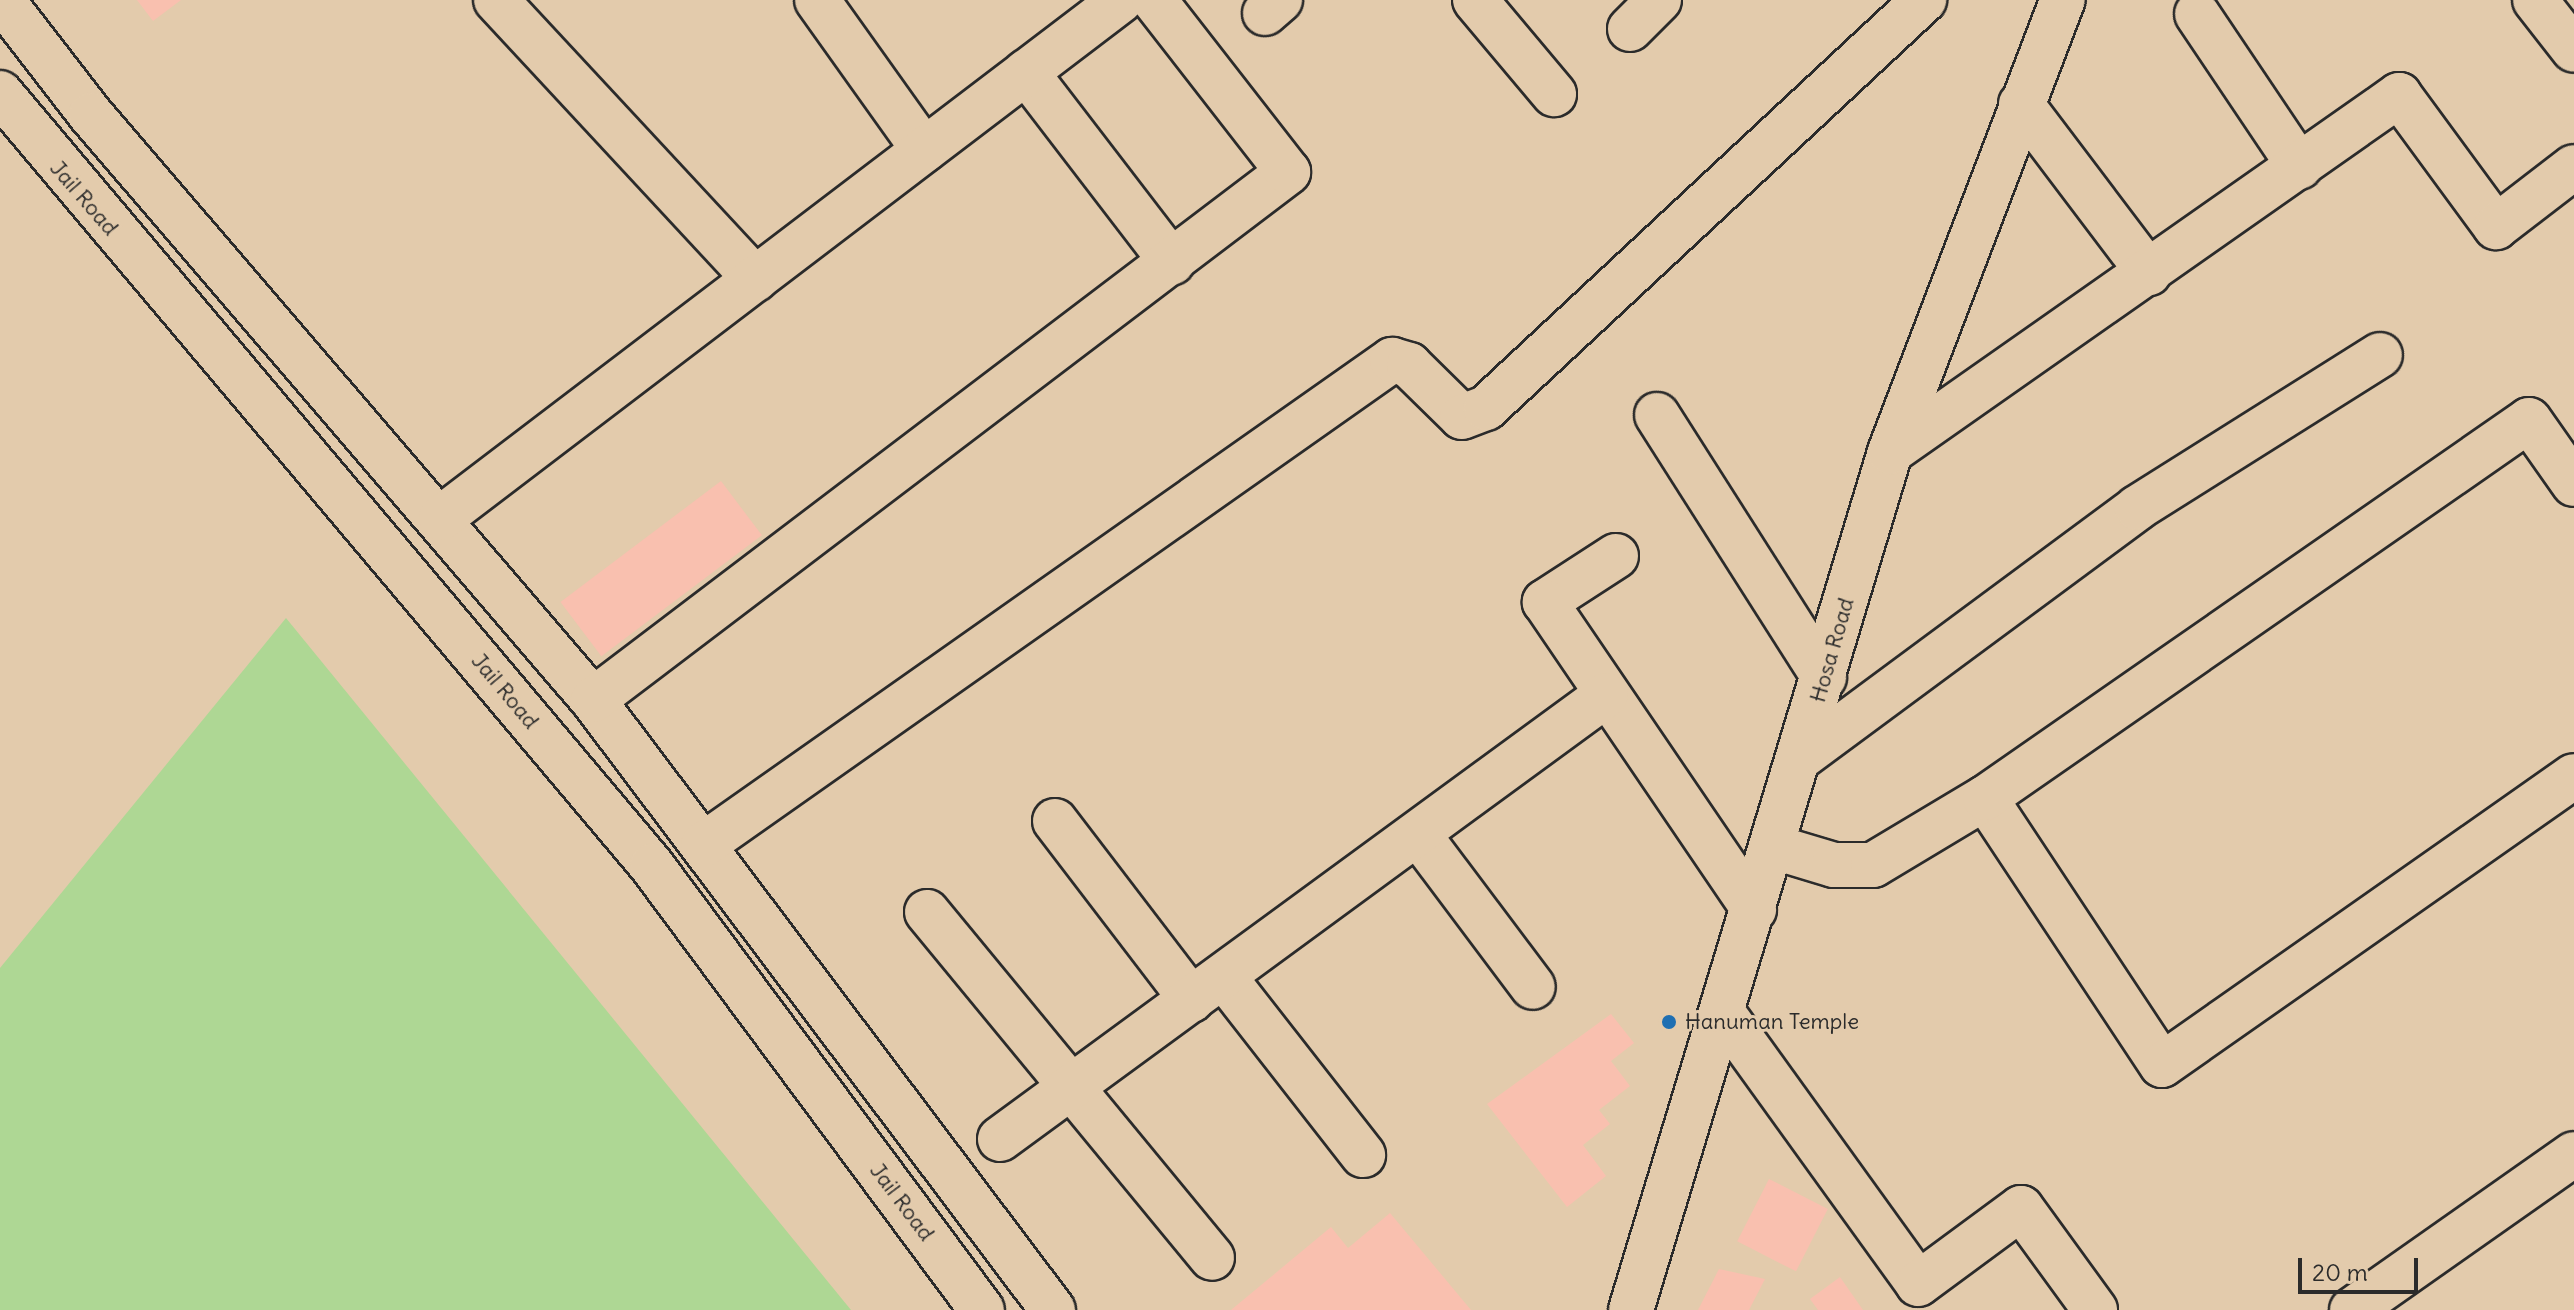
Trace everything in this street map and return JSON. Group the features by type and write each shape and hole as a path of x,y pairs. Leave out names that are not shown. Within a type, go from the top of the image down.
{"street":[{"path":"2,0 91,115 434,511 593,700 1053,1310"},
{"path":"496,0 755,279"},
{"path":"817,0 924,150"},
{"path":"434,511 755,279 1121,0"},
{"path":"593,700 1288,172 1154,0"},
{"path":"1475,0 1554,94"},
{"path":"703,845 1392,360 1409,365 1462,417 1486,408 1924,0"},
{"name":"Hosa Road","path":"1631,1310 1725,1016 1890,452 2063,0"},
{"path":"2535,0 2574,50"},
{"path":"2197,14 2300,167"},
{"path":"1026,72 1172,262"},
{"name":"Jail Road","path":"0,93 652,866 982,1310"},
{"path":"1890,452 2399,95 2496,227 2574,167"},
{"path":"2021,104 2149,273"},
{"path":"1801,757 2137,508 2380,355"},
{"path":"1657,415 1824,677"},
{"path":"1774,847 1834,865 1873,865 1985,798 2529,420 2574,484"},
{"path":"1616,556 1545,602 1754,910"},
{"path":"1000,1139 1606,695"},
{"path":"1985,798 2162,1065 2574,776"},
{"path":"1055,821 1363,1155"},
{"path":"1418,834 1533,987"},
{"path":"927,912 1212,1258"},
{"path":"1725,1016 1918,1284 2021,1208 2095,1310"},
{"path":"2352,1310 2574,1154"}],"green space":[{"path":"286,618 851,1310 0,1310 0,968"}],"building":[{"path":"137,0 181,0 153,21"},
{"path":"721,481 762,535 601,656 560,602"},
{"path":"1611,1014 1634,1043 1611,1061 1630,1086 1599,1110 1610,1124 1583,1145 1606,1176 1567,1207 1487,1104"},
{"path":"1769,1179 1828,1209 1796,1271 1737,1241"},
{"path":"1390,1213 1471,1310 1231,1310 1331,1227 1348,1248"},
{"path":"1719,1269 1765,1279 1749,1310 1698,1310"},
{"path":"1840,1277 1863,1310 1818,1310 1810,1299"}],"place":[{"name":"Hanuman Temple","path":"1669,1022"}]}
